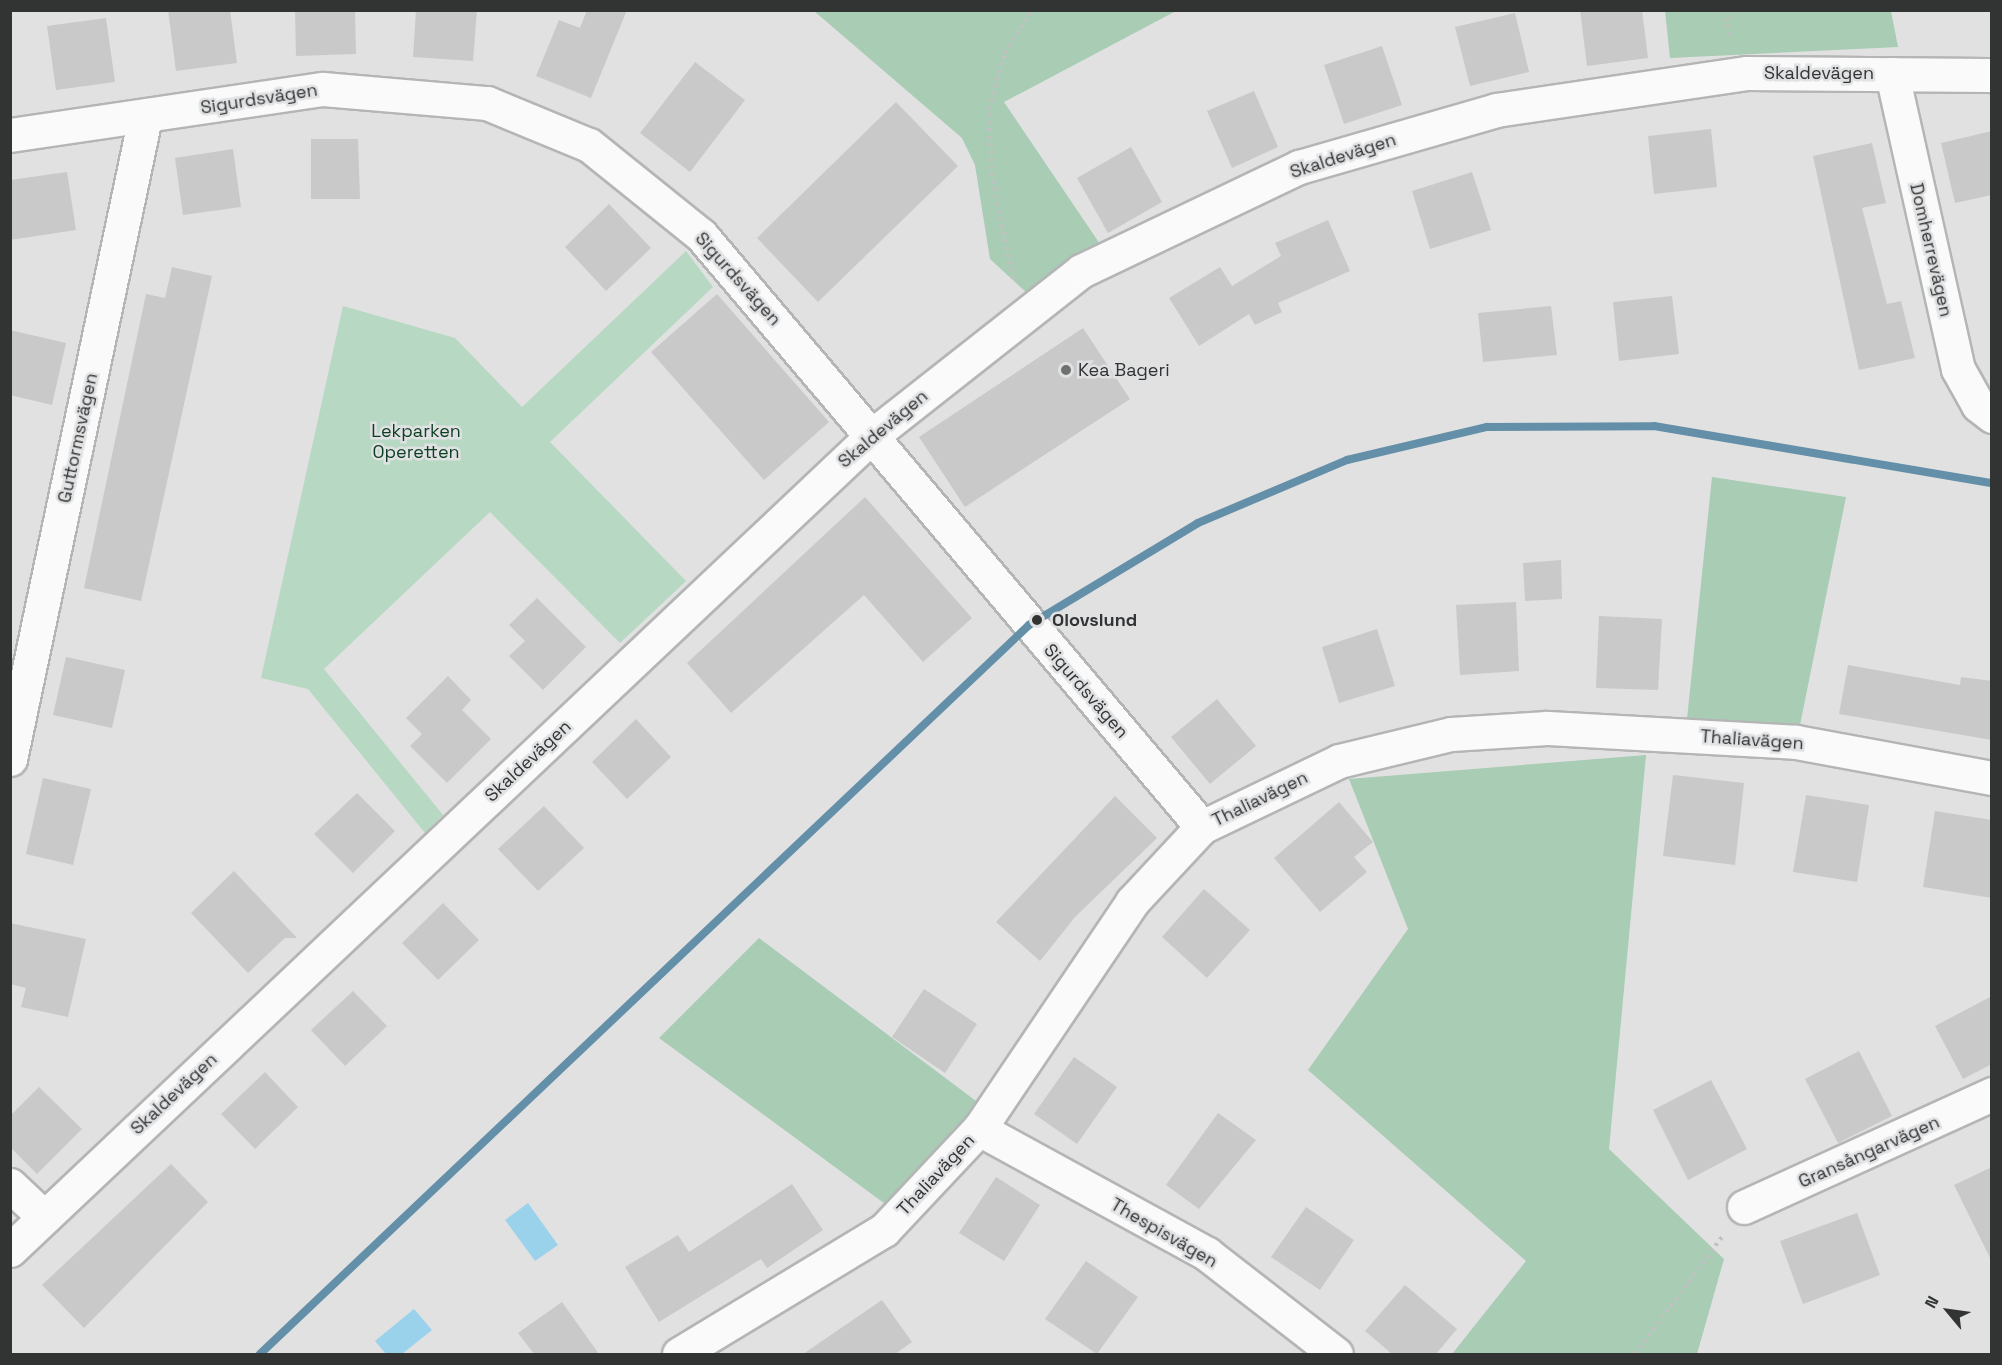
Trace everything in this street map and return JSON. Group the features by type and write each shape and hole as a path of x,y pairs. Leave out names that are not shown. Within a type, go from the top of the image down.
{"street":[{"name":"Skaldevägen","path":"10,1250 874,434 1081,271 1299,167 1496,110 1747,73 1992,75"},
{"name":"Domherrevägen","path":"1892,74 1958,369 1978,405 1992,416"},
{"name":"Sigurdsvägen","path":"10,135 145,117 323,89 487,103 589,145 701,235 874,434 897,471 1203,827"},
{"name":"Guttormsvägen","path":"10,759 145,117"},
{"name":"Thaliavägen","path":"679,1354 884,1230 979,1130 1132,902 1203,827 1339,761 1451,734 1547,728 1796,742 1992,778"},
{"name":"Gransångarvägen","path":"1744,1207 1992,1094"},
{"name":"Thespisvägen","path":"979,1130 1207,1254 1336,1354"},
{"path":"10,1185 44,1217"}],"path":[{"path":"1028,313 1006,263 989,109 1005,53 1032,10"},
{"path":"1635,1354 1744,1207"}],"green space":[{"path":"814,11 1176,11 1004,102 1102,247 1027,293 990,259 975,165 962,138"},
{"path":"1665,11 1891,11 1898,47 1670,58"},
{"name":"Lekparken Operetten","path":"686,251 713,287 550,442 686,581 620,643 490,512 324,669 443,815 425,833 308,689 261,678 343,306 455,338 522,407"},
{"path":"1712,477 1846,497 1799,730 1687,719"},
{"path":"1646,755 1609,1149 1724,1259 1697,1354 1452,1354 1526,1261 1308,1070 1408,929 1349,779"},
{"path":"759,938 976,1101 952,1136 888,1206 659,1038"}],"water":[{"path":"528,1203 558,1245 535,1261 505,1220"},
{"path":"414,1309 432,1330 402,1354 386,1354 375,1341"}],"building":[{"path":"168,10 230,10 237,63 176,71"},
{"path":"295,10 355,10 356,54 296,56"},
{"path":"416,10 477,10 473,61 413,57"},
{"path":"587,10 627,10 591,98 536,76 559,20 580,28"},
{"path":"1580,10 1642,10 1648,58 1587,66"},
{"path":"1515,13 1529,72 1470,86 1455,27"},
{"path":"106,18 115,82 56,90 47,26"},
{"path":"1382,46 1402,105 1344,124 1324,65"},
{"path":"695,62 745,100 690,172 640,133"},
{"path":"1254,91 1278,147 1232,168 1207,111"},
{"path":"896,102 958,166 818,302 757,238"},
{"path":"1711,129 1717,187 1654,194 1648,136"},
{"path":"1992,131 1992,195 1955,203 1941,143"},
{"path":"311,139 358,139 360,199 311,199"},
{"path":"1872,143 1886,203 1862,208 1887,304 1901,301 1915,358 1859,370 1813,156"},
{"path":"1131,147 1162,202 1108,233 1077,178"},
{"path":"233,149 241,207 183,215 175,158"},
{"path":"67,172 76,230 10,240 10,180"},
{"path":"1472,172 1491,230 1430,249 1412,191"},
{"path":"609,204 651,248 606,291 565,247"},
{"path":"1328,220 1350,271 1278,303 1282,312 1255,325 1249,314 1199,346 1169,298 1220,267 1232,286 1281,256 1275,243"},
{"path":"172,267 212,276 141,601 84,588 146,294 165,298"},
{"path":"717,294 829,422 764,480 651,352"},
{"path":"1672,296 1679,354 1619,361 1613,302"},
{"path":"1551,306 1557,355 1483,362 1478,313"},
{"path":"1083,328 1130,399 965,507 919,437"},
{"path":"10,330 66,343 52,405 10,395"},
{"path":"865,497 972,618 923,662 864,595 731,713 687,663"},
{"path":"1561,560 1562,599 1525,601 1523,563"},
{"path":"537,598 586,647 543,690 509,656 525,641 509,625"},
{"path":"1516,602 1519,671 1460,675 1456,605"},
{"path":"1599,616 1662,619 1658,690 1596,688"},
{"path":"1377,629 1395,686 1339,703 1322,647"},
{"path":"66,657 125,670 112,728 53,715"},
{"path":"1848,665 1960,685 1961,677 1992,681 1992,740 1839,714"},
{"path":"448,676 471,700 462,710 491,739 447,783 410,746 422,734 406,718"},
{"path":"1217,699 1256,746 1210,784 1171,737"},
{"path":"636,719 671,757 627,799 592,762"},
{"path":"1673,775 1744,783 1735,865 1663,856"},
{"path":"43,778 91,789 73,865 26,854"},
{"path":"357,793 395,831 353,873 314,834"},
{"path":"1806,795 1869,805 1857,882 1793,872"},
{"path":"1115,796 1157,838 1075,917 1040,961 996,922"},
{"path":"1339,802 1373,842 1354,857 1367,872 1320,912 1274,858"},
{"path":"544,806 584,848 538,891 498,849"},
{"path":"1935,811 1992,820 1992,898 1923,887"},
{"path":"234,871 297,938 285,938 248,973 191,913"},
{"path":"1204,889 1250,930 1207,978 1162,937"},
{"path":"443,903 479,940 438,980 402,943"},
{"path":"10,923 86,939 68,1017 21,1007 26,988 10,984"},
{"path":"924,989 977,1024 945,1073 892,1037"},
{"path":"353,991 387,1026 345,1066 311,1030"},
{"path":"1992,996 1992,1064 1963,1079 1935,1026"},
{"path":"1859,1051 1892,1116 1838,1143 1805,1079"},
{"path":"1074,1057 1117,1087 1077,1144 1034,1114"},
{"path":"265,1072 298,1107 255,1149 221,1114"},
{"path":"1711,1080 1747,1149 1688,1180 1653,1110"},
{"path":"39,1087 82,1129 37,1174 10,1147 10,1116"},
{"path":"1218,1113 1256,1140 1199,1209 1166,1185"},
{"path":"171,1164 208,1202 84,1328 42,1285"},
{"path":"1992,1167 1992,1262 1954,1185"},
{"path":"996,1177 1040,1205 1004,1261 959,1233"},
{"path":"792,1184 823,1230 767,1268 761,1259 659,1322 625,1267 678,1235 689,1252"},
{"path":"1306,1207 1354,1240 1320,1290 1271,1257"},
{"path":"1857,1213 1880,1275 1803,1304 1780,1241"},
{"path":"1086,1261 1138,1297 1097,1354 1045,1319"},
{"path":"1405,1285 1457,1329 1436,1354 1392,1354 1365,1331"},
{"path":"882,1300 912,1342 895,1354 803,1354"},
{"path":"562,1302 599,1354 534,1354 518,1333"}],"transit line":[{"path":"260,1354 1029,625 1198,523 1347,460 1487,427 1654,426 1992,483"}],"place":[{"name":"Kea Bageri","path":"1066,370"},
{"name":"Olovslund","path":"1037,620"}]}
